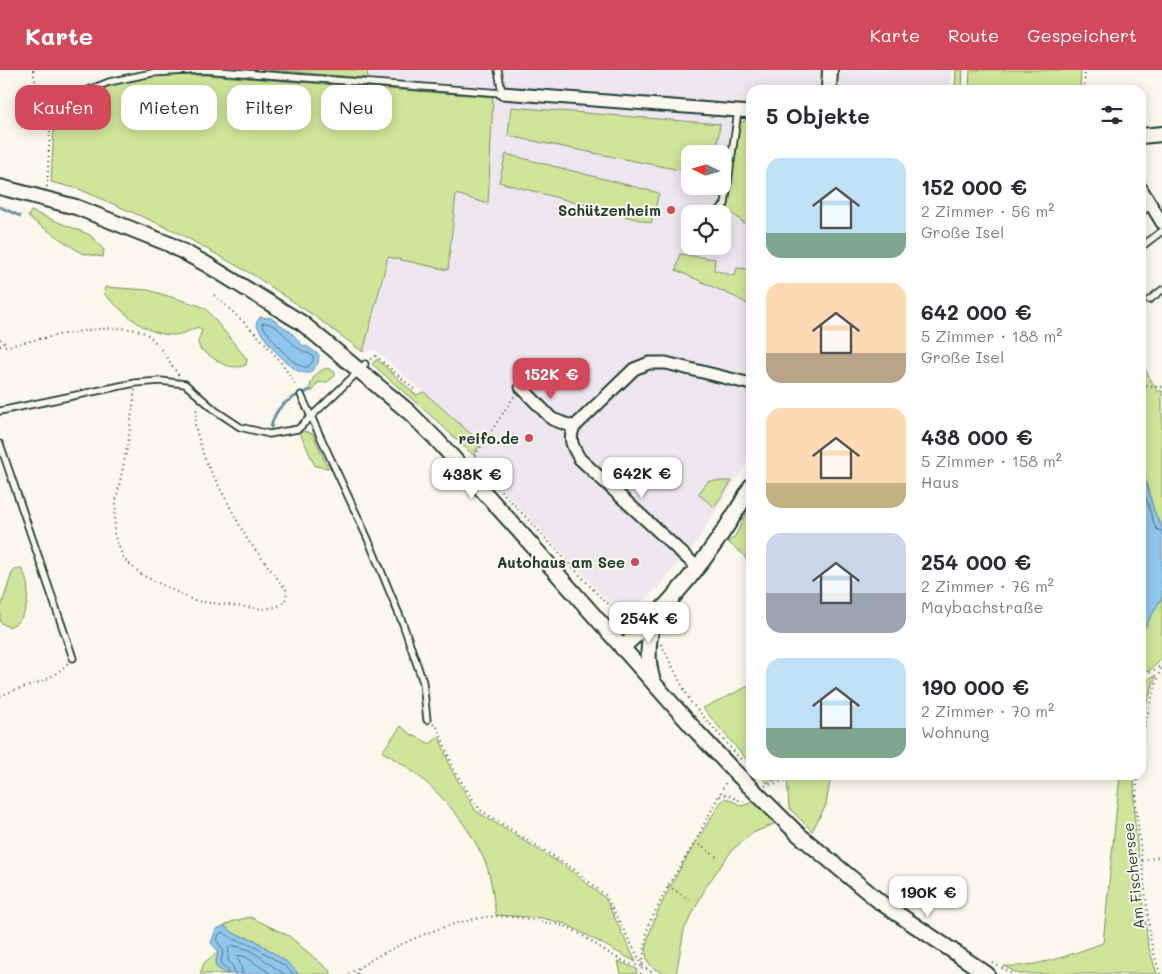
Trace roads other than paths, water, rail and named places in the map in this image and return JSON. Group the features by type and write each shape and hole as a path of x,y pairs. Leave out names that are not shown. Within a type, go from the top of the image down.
{"street":[{"path":"829,85 830,70"},
{"path":"502,93 746,112"},
{"path":"1146,136 1162,134"},
{"path":"0,187 76,207 169,244 302,323 362,367 437,440 530,542 654,684 732,769 798,834 880,902 987,974"},
{"path":"1146,209 1162,224"},
{"path":"697,568 580,459 571,440 574,427 634,369 649,364 666,363 746,383"},
{"path":"520,387 552,419 574,427"},
{"path":"622,648 655,618 697,568 726,529 746,495"},
{"path":"654,684 648,650 650,632 655,618"}],"lane":[{"path":"101,85 152,73 204,70 502,93 498,70"},
{"path":"724,205 738,111"},
{"path":"1146,243 1162,231"},
{"path":"1149,300 1162,290"},
{"path":"0,411 135,383 161,381 185,384 216,411 240,428 269,434 298,428 362,367"},
{"path":"301,395 368,539 403,624 423,682 427,720"},
{"path":"0,444 73,658"}],"water":[{"path":"260,317 271,318 291,332 302,345 319,355 318,363 310,373 301,372 293,368 274,350 258,329 256,323"},
{"path":"1146,482 1154,511 1162,528 1162,597 1146,625"},
{"path":"224,926 235,934 255,940 288,963 299,974 226,974 215,966 218,951 211,943 216,929"}],"waterway":[{"path":"0,207 20,216"},
{"path":"304,393 310,390"},
{"path":"271,427 280,408 298,395"}],"place":[{"name":"Schützenheim","path":"671,210"},
{"name":"reifo.de","path":"529,438"},
{"name":"Autohaus am See","path":"635,562"}]}
